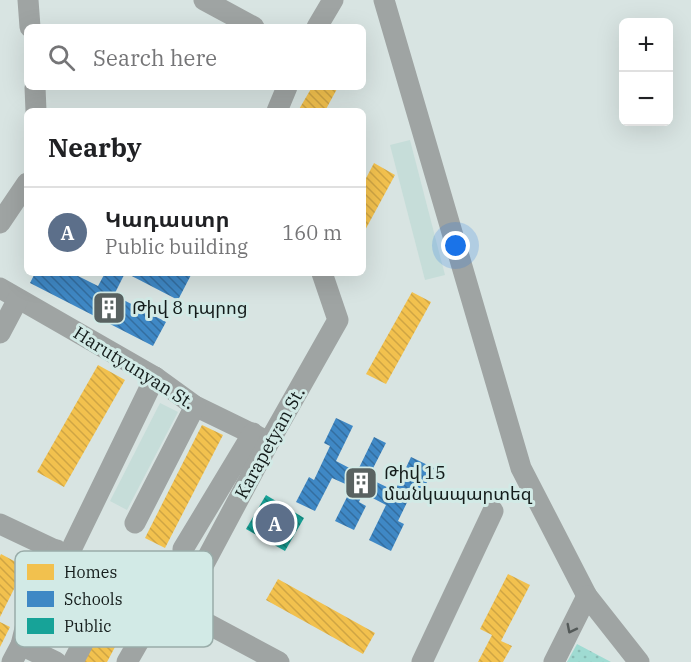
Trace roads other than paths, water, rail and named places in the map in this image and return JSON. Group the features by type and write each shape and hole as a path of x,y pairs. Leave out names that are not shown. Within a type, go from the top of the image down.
{"street":[{"path":"28,0 30,24"},
{"path":"204,0 248,24"},
{"path":"319,24 333,0"},
{"path":"384,0 521,468 587,596 637,661"},
{"path":"34,90 36,108"},
{"path":"278,108 286,90"},
{"path":"0,223 24,187"},
{"name":"Karapetyan St.","path":"206,551 238,502 261,438 338,320 323,276"},
{"path":"0,333 9,294"},
{"name":"Harutyunyan St.","path":"9,294 155,377 195,406 261,438"},
{"path":"63,551 155,377"},
{"path":"135,523 195,406"},
{"path":"183,549 217,493 261,438"},
{"path":"217,493 238,502"},
{"path":"422,662 494,510"},
{"path":"0,524 58,551"},
{"path":"554,662 587,596"},
{"path":"213,629 267,659"},
{"path":"73,662 81,647"},
{"name":"Karapetyan St.","path":"127,662 139,647"},
{"path":"16,653 56,662"}],"place":[{"name":"Թիվ 8 դպրոց","path":"109,308"},
{"name":"Թիվ 15 մանկապարտեզ","path":"361,483"},
{"name":"Կադաստր","path":"275,523"}]}
